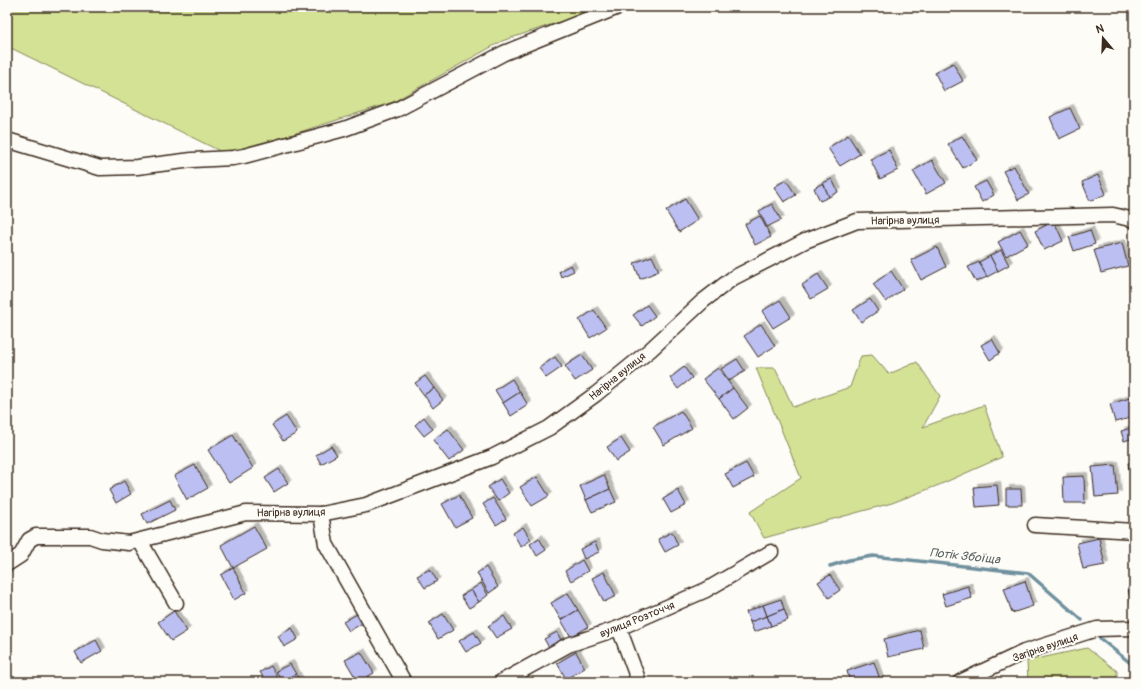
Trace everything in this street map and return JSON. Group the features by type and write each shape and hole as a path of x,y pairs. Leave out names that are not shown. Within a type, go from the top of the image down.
{"street":[{"path":"7,140 100,168 137,167 178,161 244,156 344,129 398,109 504,53 618,7"},
{"name":"Нагірна вулиця","path":"7,564 21,555 29,540 36,536 90,536 102,540 129,543 246,513 321,514 366,505 492,457 549,428 602,390 650,350 703,301 733,278 805,241 857,221 1113,215 1134,220"},
{"path":"321,514 326,544 404,682"},
{"path":"1035,525 1134,530"},
{"path":"140,541 176,603"},
{"name":"вулиця Розточчя","path":"501,682 568,645 619,628 706,590 770,552"},
{"path":"619,628 639,682"},
{"name":"Загірна вулиця","path":"960,682 1032,649 1097,629 1134,628"}],"green space":[{"path":"7,7 604,7 502,41 393,102 228,155 7,46"},
{"path":"872,355 889,374 917,362 940,396 923,427 984,405 1002,457 939,485 892,503 764,538 750,512 801,478 756,368 775,368 793,407 850,387 861,356"},
{"path":"1087,648 1117,671 1117,682 1028,682 1027,661"}],"building":[{"path":"953,63 963,81 944,91 935,73"},
{"path":"1070,108 1080,129 1059,139 1050,117"},
{"path":"848,135 860,154 840,166 828,148"},
{"path":"962,136 977,160 963,168 948,144"},
{"path":"889,150 898,170 880,179 870,159"},
{"path":"932,160 946,183 926,194 913,171"},
{"path":"1014,166 1029,194 1018,200 1003,171"},
{"path":"1098,175 1106,194 1090,201 1082,182"},
{"path":"832,179 838,192 829,197 823,183"},
{"path":"786,180 796,195 784,202 774,187"},
{"path":"986,181 994,195 982,202 974,187"},
{"path":"823,183 829,197 820,201 814,188"},
{"path":"685,199 698,220 679,232 666,211"},
{"path":"772,204 781,220 767,227 759,211"},
{"path":"760,216 771,237 755,245 745,224"},
{"path":"1054,221 1063,241 1044,250 1035,231"},
{"path":"1020,230 1028,244 1006,256 998,242"},
{"path":"1090,230 1095,244 1074,251 1069,237"},
{"path":"1122,243 1128,266 1101,273 1094,250"},
{"path":"937,247 946,267 921,280 911,260"},
{"path":"1001,250 1009,265 998,271 990,256"},
{"path":"652,256 659,271 640,279 634,263"},
{"path":"990,256 998,271 987,277 979,262"},
{"path":"979,262 987,277 976,282 968,267"},
{"path":"571,265 574,271 561,277 559,271"},
{"path":"891,271 903,289 886,302 873,284"},
{"path":"818,274 828,289 811,299 802,285"},
{"path":"870,299 878,311 861,322 853,310"},
{"path":"780,300 791,317 773,328 762,311"},
{"path":"647,305 655,316 642,326 633,315"},
{"path":"594,310 606,328 590,338 579,320"},
{"path":"761,324 775,346 758,357 744,336"},
{"path":"992,339 1000,353 990,360 981,345"},
{"path":"582,355 592,370 575,381 565,366"},
{"path":"555,357 562,367 546,378 539,368"},
{"path":"737,359 745,371 729,381 721,369"},
{"path":"684,367 692,378 678,389 670,378"},
{"path":"718,368 733,388 719,399 703,379"},
{"path":"425,376 434,388 424,395 415,383"},
{"path":"512,379 520,392 503,403 495,390"},
{"path":"434,388 443,400 433,408 424,395"},
{"path":"733,388 748,408 734,419 719,399"},
{"path":"520,392 528,405 511,416 503,403"},
{"path":"1133,397 1134,417 1115,422 1110,404"},
{"path":"681,411 692,428 664,445 653,427"},
{"path":"286,416 297,433 283,441 272,425"},
{"path":"424,417 433,429 424,436 415,425"},
{"path":"1134,427 1134,438 1124,441 1121,431"},
{"path":"448,429 464,450 449,461 433,440"},
{"path":"233,435 253,468 229,483 208,450"},
{"path":"621,438 630,452 616,461 607,447"},
{"path":"331,446 337,455 321,464 316,455"},
{"path":"1134,462 1134,490 1132,490 1128,463"},
{"path":"746,463 754,477 733,488 725,474"},
{"path":"195,465 208,488 187,500 174,476"},
{"path":"1115,465 1118,495 1095,497 1092,467"},
{"path":"279,469 288,483 274,492 265,478"},
{"path":"604,475 610,489 586,500 580,486"},
{"path":"1084,476 1085,503 1064,503 1063,477"},
{"path":"537,477 549,496 532,506 520,487"},
{"path":"500,479 509,493 498,501 488,487"},
{"path":"124,481 131,494 116,503 109,490"},
{"path":"997,485 999,505 976,507 974,487"},
{"path":"610,489 616,502 592,512 586,500"},
{"path":"1006,489 1021,489 1022,505 1006,505"},
{"path":"678,490 686,505 671,513 663,499"},
{"path":"459,495 472,518 455,527 442,504"},
{"path":"493,498 506,519 496,525 483,504"},
{"path":"170,500 175,510 147,524 142,514"},
{"path":"254,526 267,549 233,568 221,545"},
{"path":"523,527 531,540 521,547 513,533"},
{"path":"672,532 678,545 665,552 658,539"},
{"path":"539,538 546,550 537,556 530,544"},
{"path":"1099,538 1105,565 1083,569 1077,543"},
{"path":"595,542 599,552 584,559 580,549"},
{"path":"582,560 588,571 571,581 565,571"},
{"path":"486,567 498,587 489,593 477,573"},
{"path":"233,568 246,593 234,600 221,575"},
{"path":"430,569 437,581 425,588 417,576"},
{"path":"604,572 616,596 604,602 592,578"},
{"path":"830,575 840,590 829,598 818,582"},
{"path":"1025,581 1033,606 1012,613 1004,588"},
{"path":"481,583 488,595 479,602 471,590"},
{"path":"968,586 972,598 946,606 942,594"},
{"path":"1134,587 1134,603 1131,604 1128,588"},
{"path":"471,590 479,602 469,608 461,596"},
{"path":"568,593 578,610 561,620 551,603"},
{"path":"781,599 784,609 767,616 763,605"},
{"path":"763,605 767,616 750,622 746,612"},
{"path":"784,609 788,620 771,626 767,616"},
{"path":"578,610 588,627 571,637 561,620"},
{"path":"174,611 187,631 171,641 158,622"},
{"path":"357,614 363,623 349,631 343,622"},
{"path":"443,614 453,630 438,639 429,623"},
{"path":"504,616 512,629 496,638 488,626"},
{"path":"767,616 771,626 754,632 750,622"},
{"path":"292,628 298,639 284,647 278,636"},
{"path":"920,630 924,649 888,657 884,639"},
{"path":"474,632 481,643 466,652 459,641"},
{"path":"557,632 562,642 550,649 544,639"},
{"path":"96,640 102,651 81,663 75,652"},
{"path":"361,652 374,673 358,682 345,660"},
{"path":"576,652 585,668 566,679 557,663"},
{"path":"874,662 881,682 850,682 847,671"},
{"path":"290,664 296,674 282,682 276,671"},
{"path":"271,666 277,677 269,682 266,682 260,672"},
{"path":"296,674 300,682 282,682"}],"waterway":[{"name":"Потік Збоїща","path":"830,566 849,560 873,556 1028,573 1082,620"},
{"name":"Потік Збоїща","path":"1097,636 1134,666"}]}
